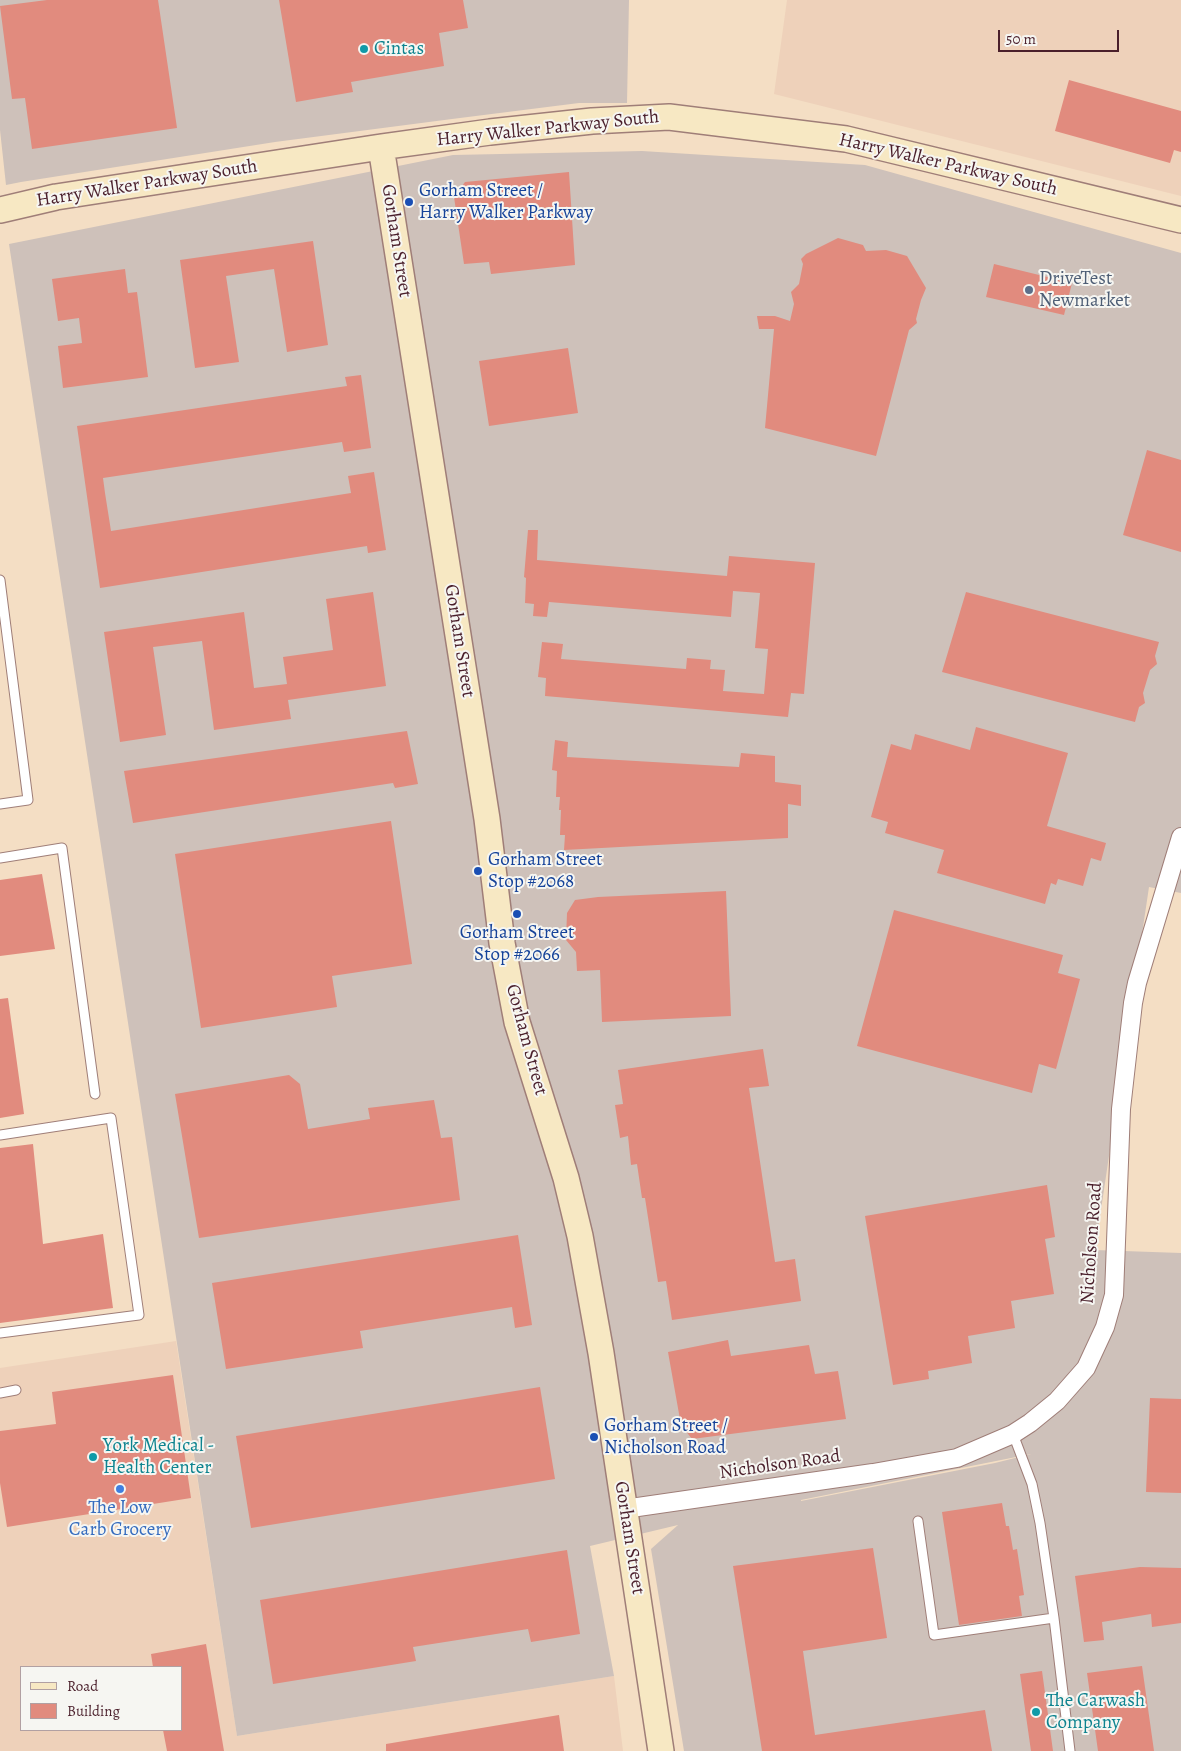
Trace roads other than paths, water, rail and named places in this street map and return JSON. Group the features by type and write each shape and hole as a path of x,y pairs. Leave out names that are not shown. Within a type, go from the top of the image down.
{"street":[{"name":"Harry Walker Parkway South","path":"0,210 66,196 381,147 490,132 592,121 669,117 846,139 1181,220"},
{"name":"Gorham Street","path":"381,147 487,819 502,943 517,1022 566,1178 580,1236 601,1353 661,1751"},
{"name":"Nicholson Road","path":"624,1509 873,1473 957,1458 1013,1434 1030,1423 1063,1394 1086,1368 1105,1328 1114,1295 1121,1109 1133,1004 1137,983 1181,837"}],"lane":[{"path":"0,580 28,800 0,804"},
{"path":"0,858 62,848 96,1094"},
{"path":"0,1135 111,1118 140,1315 0,1333"},
{"path":"0,1393 16,1390"},
{"path":"1013,1434 1032,1484 1040,1523 1070,1751"},
{"path":"918,1521 934,1635 1054,1618"}],"place":[{"name":"Cintas","path":"364,49"},
{"name":"Gorham Street / Harry Walker Parkway","path":"409,202"},
{"name":"DriveTest Newmarket","path":"1029,290"},
{"name":"Gorham Street Stop #2068","path":"478,871"},
{"name":"Gorham Street Stop #2066","path":"517,914"},
{"name":"Gorham Street / Nicholson Road","path":"594,1437"},
{"name":"York Medical - Health Center","path":"93,1457"},
{"name":"The Low Carb Grocery","path":"120,1489"},
{"name":"The Carwash Company","path":"1036,1712"}]}
